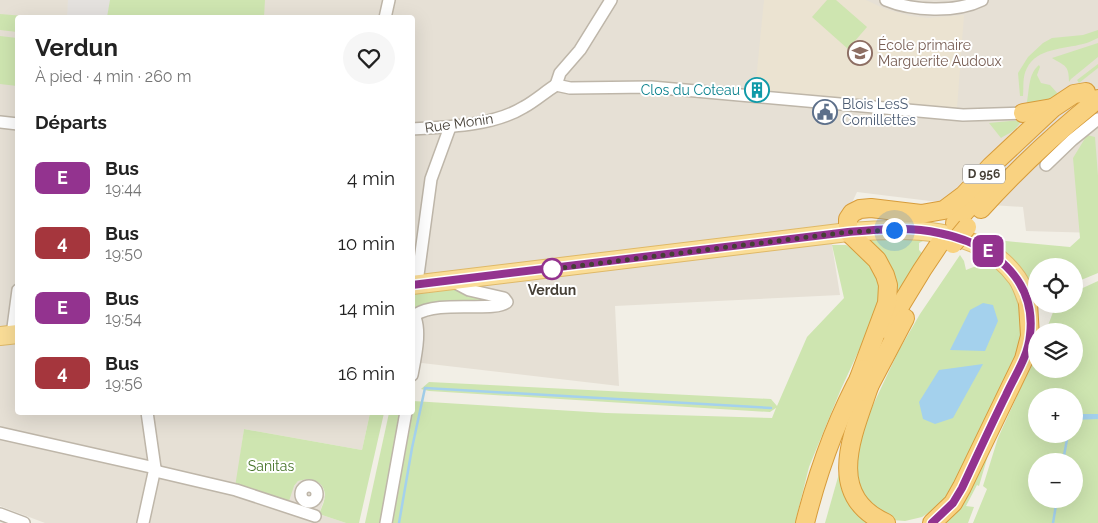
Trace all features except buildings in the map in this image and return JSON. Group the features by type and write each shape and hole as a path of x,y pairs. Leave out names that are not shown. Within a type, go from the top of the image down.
{"highway":[{"name":"D 956","path":"886,523 875,518 858,503 852,493 848,471 851,443 866,378 887,303 888,285 877,260 848,232 848,219 852,213 860,209 871,208 921,214 944,210 964,195 1026,120 1078,108"},
{"name":"D 956","path":"806,523 840,420 933,271 948,242 961,225 1078,108"},
{"path":"920,523 936,520 953,503 962,488 1024,360 1030,336 1029,313"},
{"name":"D 956","path":"816,523 866,378"}],"main road":[{"path":"415,285 848,232 910,229 939,232 970,242 990,252 1003,262 1018,279 1028,303"}],"street":[{"path":"386,15 389,0"},
{"path":"611,0 580,50 560,73 556,84 570,88 651,87 1026,120"},
{"path":"886,0 899,6 935,10 982,0"},
{"name":"Rue Monin","path":"415,129 450,127 491,120 522,108 556,84"},
{"path":"1046,165 1078,108 1098,119"},
{"path":"0,122 15,124"},
{"path":"415,282 418,275 431,179 450,127"},
{"path":"415,314 448,306 499,306 507,302 504,298 469,290 452,281"},
{"path":"10,335 15,307"},
{"path":"415,323 417,342 415,355"},
{"path":"143,523 155,470 147,415"},
{"path":"386,523 405,415"},
{"path":"0,433 302,506 316,516"},
{"path":"0,514 24,523"}],"shaded area":[{"path":"0,0 1098,0 1098,233 1026,231 1023,207 930,201 857,192 832,245 840,295 615,306 619,386 415,362 415,15 15,15 15,415 370,415 362,450 244,429 236,487 294,486 298,481 312,478 323,488 325,497 319,514 346,523 45,523 0,506"},
{"path":"68,0 110,0 107,15 67,15"},
{"name":"École primaire Marguerite Audoux","path":"764,0 866,0 885,9 910,16 928,18 964,15 957,108 755,91"}],"green space":[{"path":"93,0 265,0 264,15 103,15"},
{"path":"827,0 836,0 867,27 848,49 812,17"},
{"path":"0,14 15,15 15,32 0,30"},
{"path":"1098,30 1098,38 1083,44 1052,50 1031,61 1025,71 1023,96 1020,96 1018,73 1028,57 1043,43 1052,38 1083,35"},
{"path":"0,36 15,38 15,86 0,84"},
{"path":"1098,43 1098,57 1069,82 1067,69 1052,58"},
{"path":"1098,64 1098,68 1079,83 1077,80"},
{"path":"1039,65 1037,75 1041,83 1050,85 1059,95 1055,102 1026,106 1032,74"},
{"path":"1021,120 1015,129 1001,138 989,123"},
{"path":"1087,135 1095,137 1098,176 1098,273 1083,279 1083,258 1028,258 1028,290 994,247 1006,241 1070,247 1080,238 1073,158"},
{"path":"878,237 927,239 919,243 919,250 922,253 892,303 862,240"},
{"path":"832,245 846,245 862,254 876,273 880,298 873,320 841,389 809,467 795,523 390,523 411,415 415,415 415,401 606,413 772,418 776,408 770,412 421,389 429,382 771,399 777,406 807,337 844,298"},
{"path":"966,247 999,267 1014,288 1021,309 1023,328 1018,355 995,399 955,485 942,504 922,517 905,521 892,520 858,494 853,456 858,437 898,352 920,314 960,255 966,270 976,266 974,255"},
{"path":"1098,281 1098,523 973,523 987,489 983,486 998,438 1028,372 1028,378 1083,378 1083,323 1049,323 1053,313 1083,313 1083,288"},
{"path":"458,289 502,301 415,307 415,294"},
{"name":"Sanitas","path":"370,415 384,415 359,523 346,523 319,514 325,495 322,486 316,481 307,479 298,481 294,486 288,504 235,487 244,429 362,450"},
{"path":"389,415 404,415 382,523 365,523"},
{"path":"993,438 979,486 977,485 966,506 974,507 968,523 940,523"},
{"path":"840,470 872,523 825,523"}],"water":[{"path":"983,303 993,305 998,321 985,351 950,350 970,310"},
{"path":"983,364 953,418 935,424 923,419 919,402 939,370"},
{"path":"1083,414 1098,414 1098,419 1083,420"}],"waterway":[{"path":"399,523 425,388 771,408"},
{"path":"1064,453 1066,443"},
{"path":"1053,523 1056,508"}],"bus line":[{"name":"E","path":"415,285 848,232 910,229 939,232 970,242 990,252 1003,262 1018,279 1028,303 1030,336 1024,360 962,488 953,503 932,523"}],"place":[{"name":"École primaire Marguerite Audoux","path":"860,53"},
{"name":"Clos du Coteau","path":"757,90"},
{"name":"Blois LesS Cornillettes","path":"825,112"},
{"name":"Verdun","path":"552,269"}],"route":[{"path":"552,269 545,270 848,232 894,230"}]}
